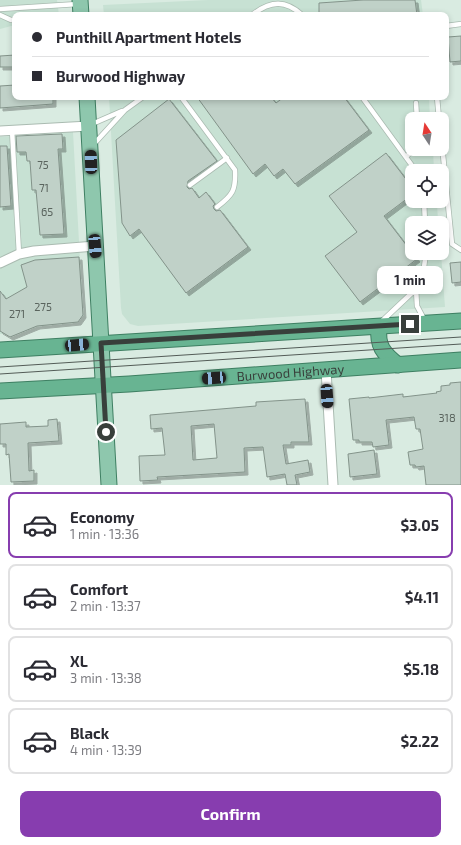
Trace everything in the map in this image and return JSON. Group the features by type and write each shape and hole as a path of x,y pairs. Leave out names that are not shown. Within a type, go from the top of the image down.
{"highway":[{"path":"0,350 461,321"},
{"path":"379,327 378,336 381,349 398,365"},
{"name":"Burwood Highway","path":"0,391 461,360"}],"main road":[{"path":"87,100 109,485"}],"street":[{"path":"0,131 89,126"},
{"path":"0,263 19,254 34,251 95,246"},
{"path":"326,370 333,485"}],"lane":[{"path":"256,12 265,4 286,1 296,6 300,12"},
{"path":"0,9 80,6"},
{"path":"0,15 12,20"},
{"path":"449,26 461,24"},
{"path":"90,148 125,110 139,100"},
{"path":"183,100 235,170 236,182 234,190 230,197 217,207"},
{"path":"364,100 411,164"},
{"path":"437,100 439,112"},
{"path":"416,102 417,112"},
{"path":"89,126 100,119 125,110"},
{"path":"12,130 19,254"},
{"path":"443,156 452,244 461,250"},
{"path":"190,185 227,158"},
{"path":"425,260 416,289 417,306 426,323"},
{"path":"379,327 385,317 416,289"}],"shaded area":[{"path":"0,0 57,0 59,12 12,12 12,26 0,29"},
{"path":"208,0 421,0 423,12 104,12 103,5"},
{"path":"109,100 429,100 430,112 405,112 405,156 433,156 434,164 405,164 405,208 437,208 438,216 405,216 405,260 442,260 445,307 138,326 130,324 122,314"},
{"path":"73,132 83,315 78,322 37,326 10,337 5,334 0,334 0,137"}],"building":[{"path":"363,0 415,0 417,12 319,12 319,3"},
{"path":"461,36 461,61 450,62 449,37"},
{"path":"12,55 12,67 0,67 0,56"},
{"path":"12,85 12,100 53,100 53,104 0,108 0,86"},
{"path":"168,100 170,100 217,161 188,181 187,187 189,189 192,188 199,198 206,192 215,204 213,206 214,209 216,211 220,210 248,247 186,293 139,229 130,236 122,223 116,140"},
{"path":"199,100 274,100 276,103 280,100 346,100 369,130 295,184 283,169 274,176 265,164 253,174"},
{"path":"62,134 63,149 58,149 64,234 40,235 36,190 32,190 30,161 27,161 26,152 17,152 16,136"},
{"path":"0,146 7,146 11,206 0,207"},
{"path":"386,153 405,178 405,200 384,216 405,243 405,260 416,260 360,302 325,256 357,232 329,196"},
{"path":"79,257 83,315 78,322 37,326 10,337 0,331 0,291 6,299 27,287 21,265 35,260"},
{"path":"461,262 461,282 452,283 450,263"},
{"path":"461,382 461,485 426,485 424,466 416,467 415,465 410,465 408,452 423,449 420,429 416,429 414,417 386,420 389,445 373,447 372,442 359,442 359,440 353,440 349,399 403,394 403,397 437,393 436,392 441,391 441,386"},
{"path":"305,399 309,442 291,442 291,445 283,445 286,464 308,460 310,472 295,475 297,485 287,485 285,474 267,477 263,447 244,448 245,472 157,477 158,480 140,481 139,456 165,455 162,428 151,429 150,415 256,406 256,402","holes":["214,424 217,458 193,460 191,426"]},
{"path":"57,419 59,441 28,443 29,471 34,470 34,481 11,482 9,454 6,455 6,444 0,444 0,424 26,422 26,427 48,426 48,420"},
{"path":"374,450 377,474 350,477 348,454"}],"tram line":[{"path":"0,367 461,337"},
{"path":"0,374 461,344"}],"route":[{"path":"106,432 101,343 410,324"}]}
